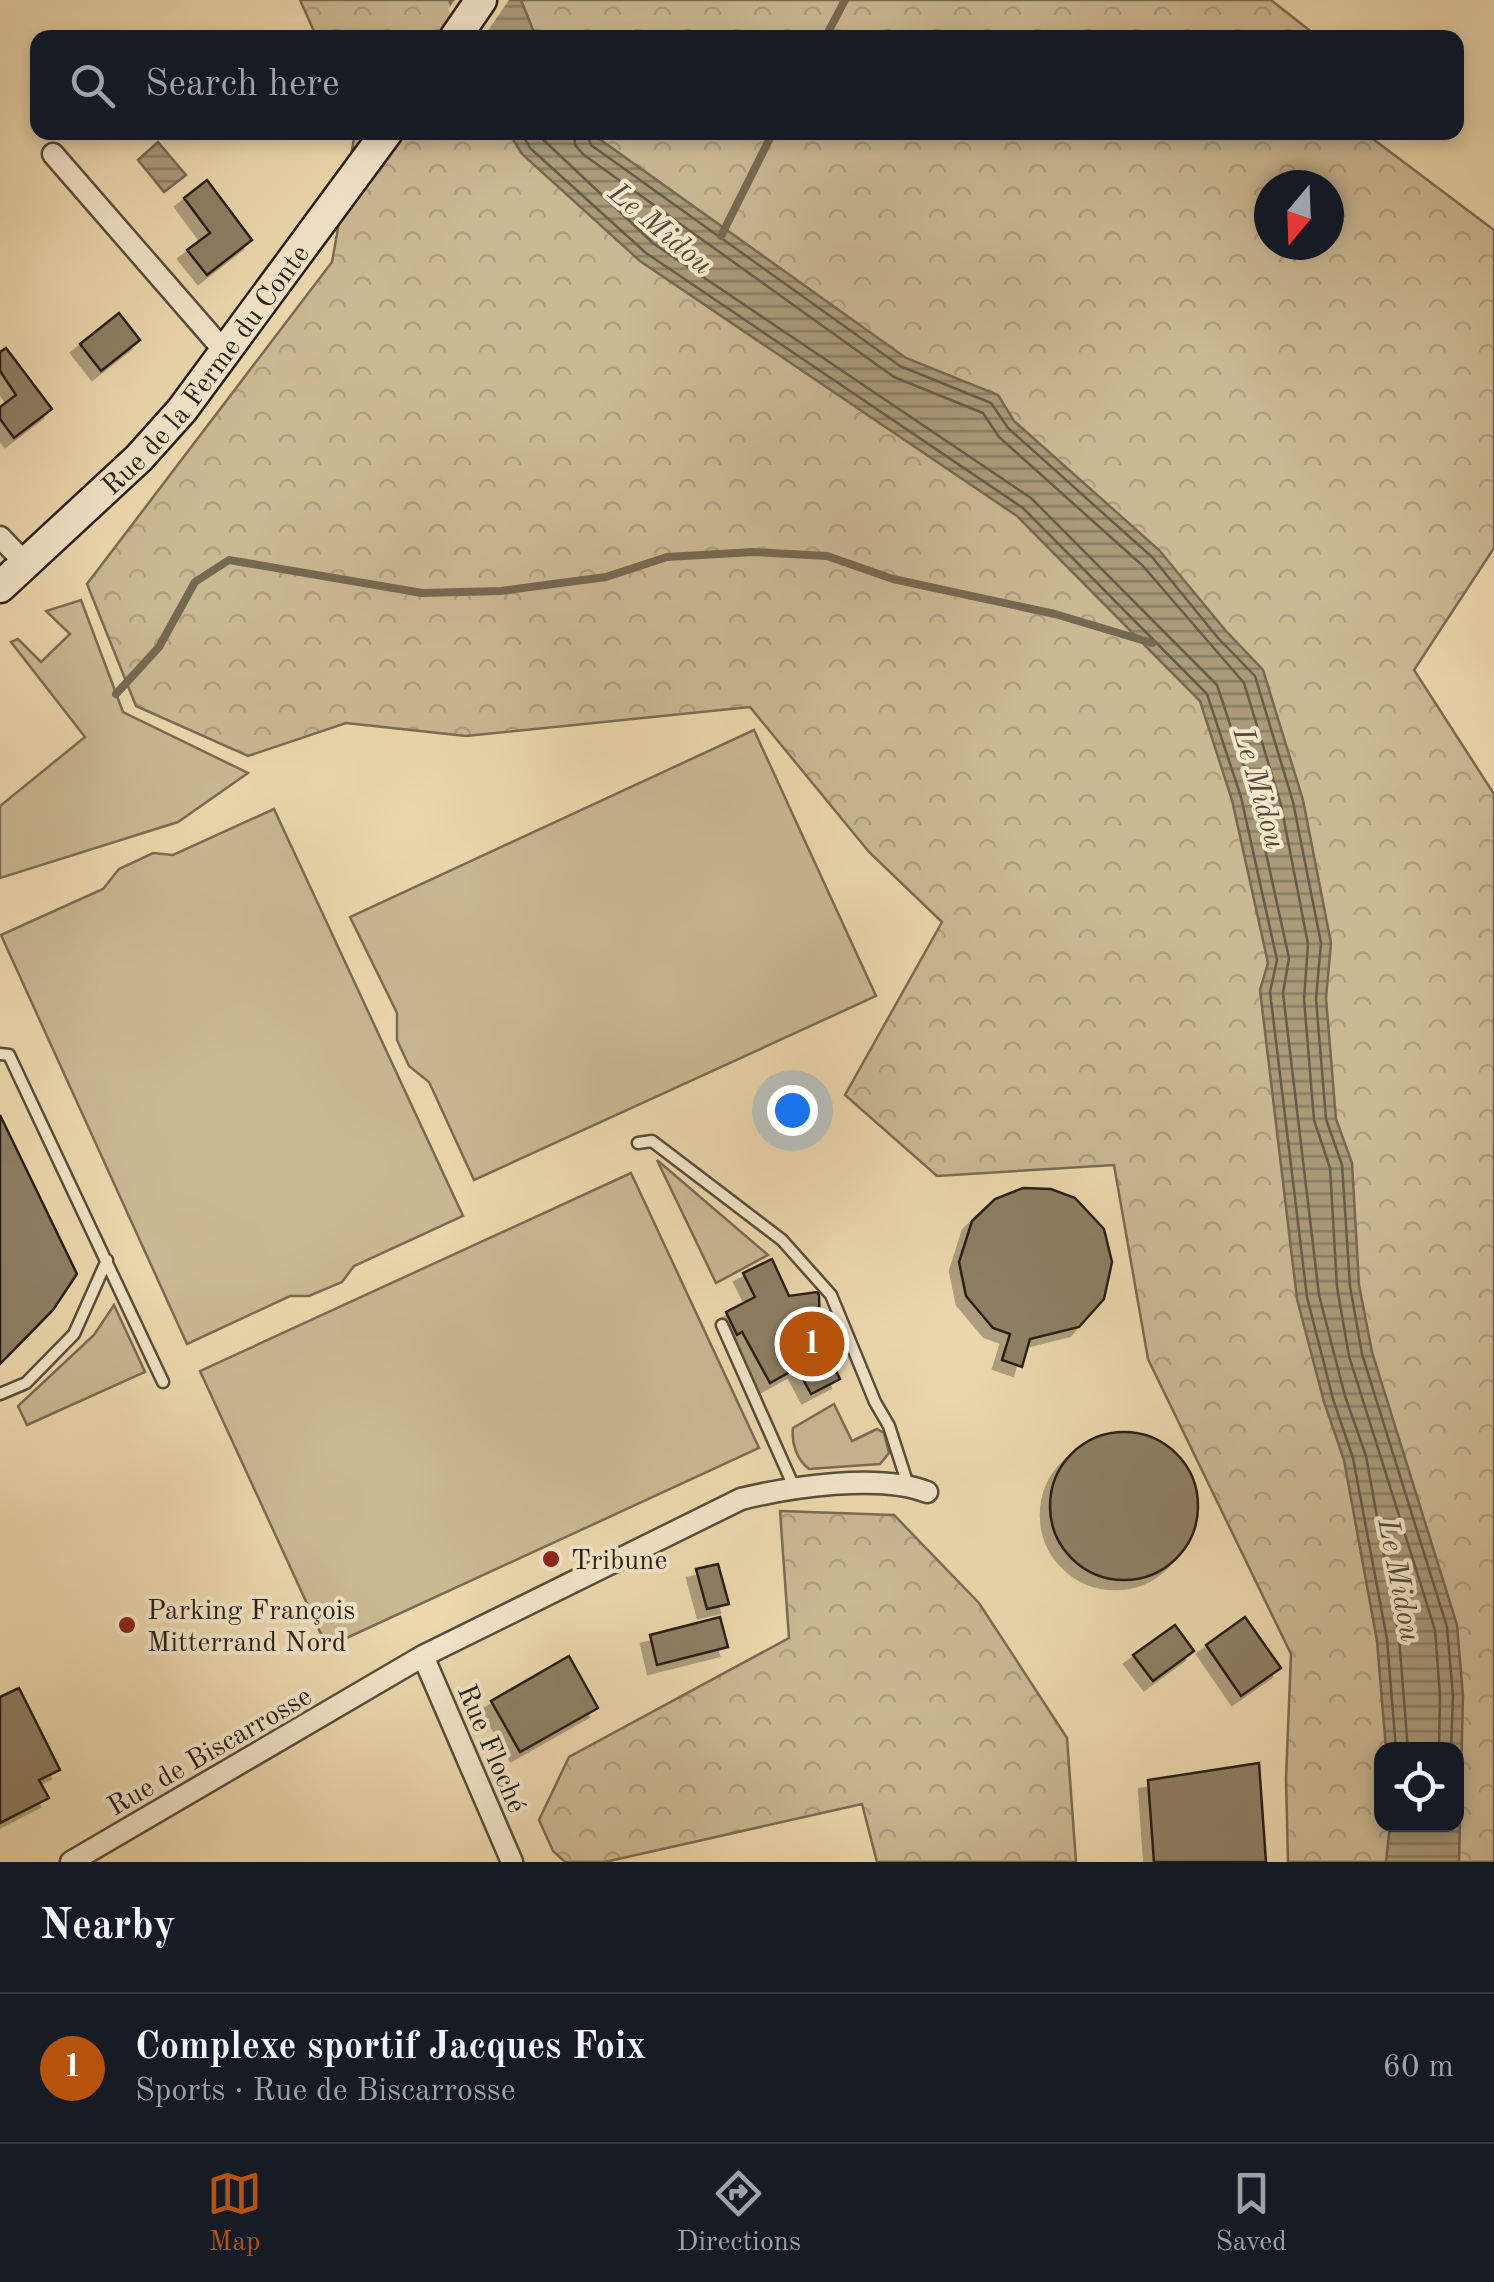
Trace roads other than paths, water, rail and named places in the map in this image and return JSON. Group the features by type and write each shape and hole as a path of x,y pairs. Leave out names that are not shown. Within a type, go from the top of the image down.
{"street":[{"path":"460,30 481,0"},
{"name":"Rue de la Ferme du Conte","path":"0,587 139,458 182,410 381,140"},
{"path":"53,154 226,353"},
{"path":"0,537 26,564"},
{"name":"Rue de Biscarrosse","path":"71,1862 423,1656 741,1499 794,1486 918,1488"},
{"name":"Rue Floché","path":"423,1656 512,1862"}],"lane":[{"path":"0,1054 9,1055 163,1382"},
{"path":"638,1144 652,1140 767,1229 831,1295 875,1402 918,1488"},
{"path":"0,1394 26,1383 74,1334 107,1260"},
{"path":"722,1325 794,1486"}],"water":[{"path":"449,0 521,0 533,30 462,30"},
{"name":"Le Midou","path":"513,140 601,140 906,358 998,395 1014,421 1159,550 1263,670 1303,800 1331,943 1326,998 1336,1119 1352,1163 1359,1285 1372,1352 1457,1625 1463,1696 1462,1742 1385,1742 1377,1641 1344,1460 1297,1299 1260,990 1268,963 1232,800 1200,701 1017,516 640,261 522,154"},
{"path":"158,142 186,175 164,192 138,160"},
{"path":"1389,1832 1460,1832 1459,1862 1386,1862"}],"waterway":[{"path":"829,30 845,0"},
{"name":"Le Midou","path":"721,236 769,140"},
{"path":"116,694 159,647 195,582 229,560 422,593 501,591 606,577 667,557 753,552 827,556 893,579 1055,614 1152,643"}],"place":[{"name":"Complexe sportif Jacques Foix","path":"812,1344"},
{"name":"Tribune","path":"551,1559"},
{"name":"Parking François Mitterrand Nord","path":"127,1625"}]}
